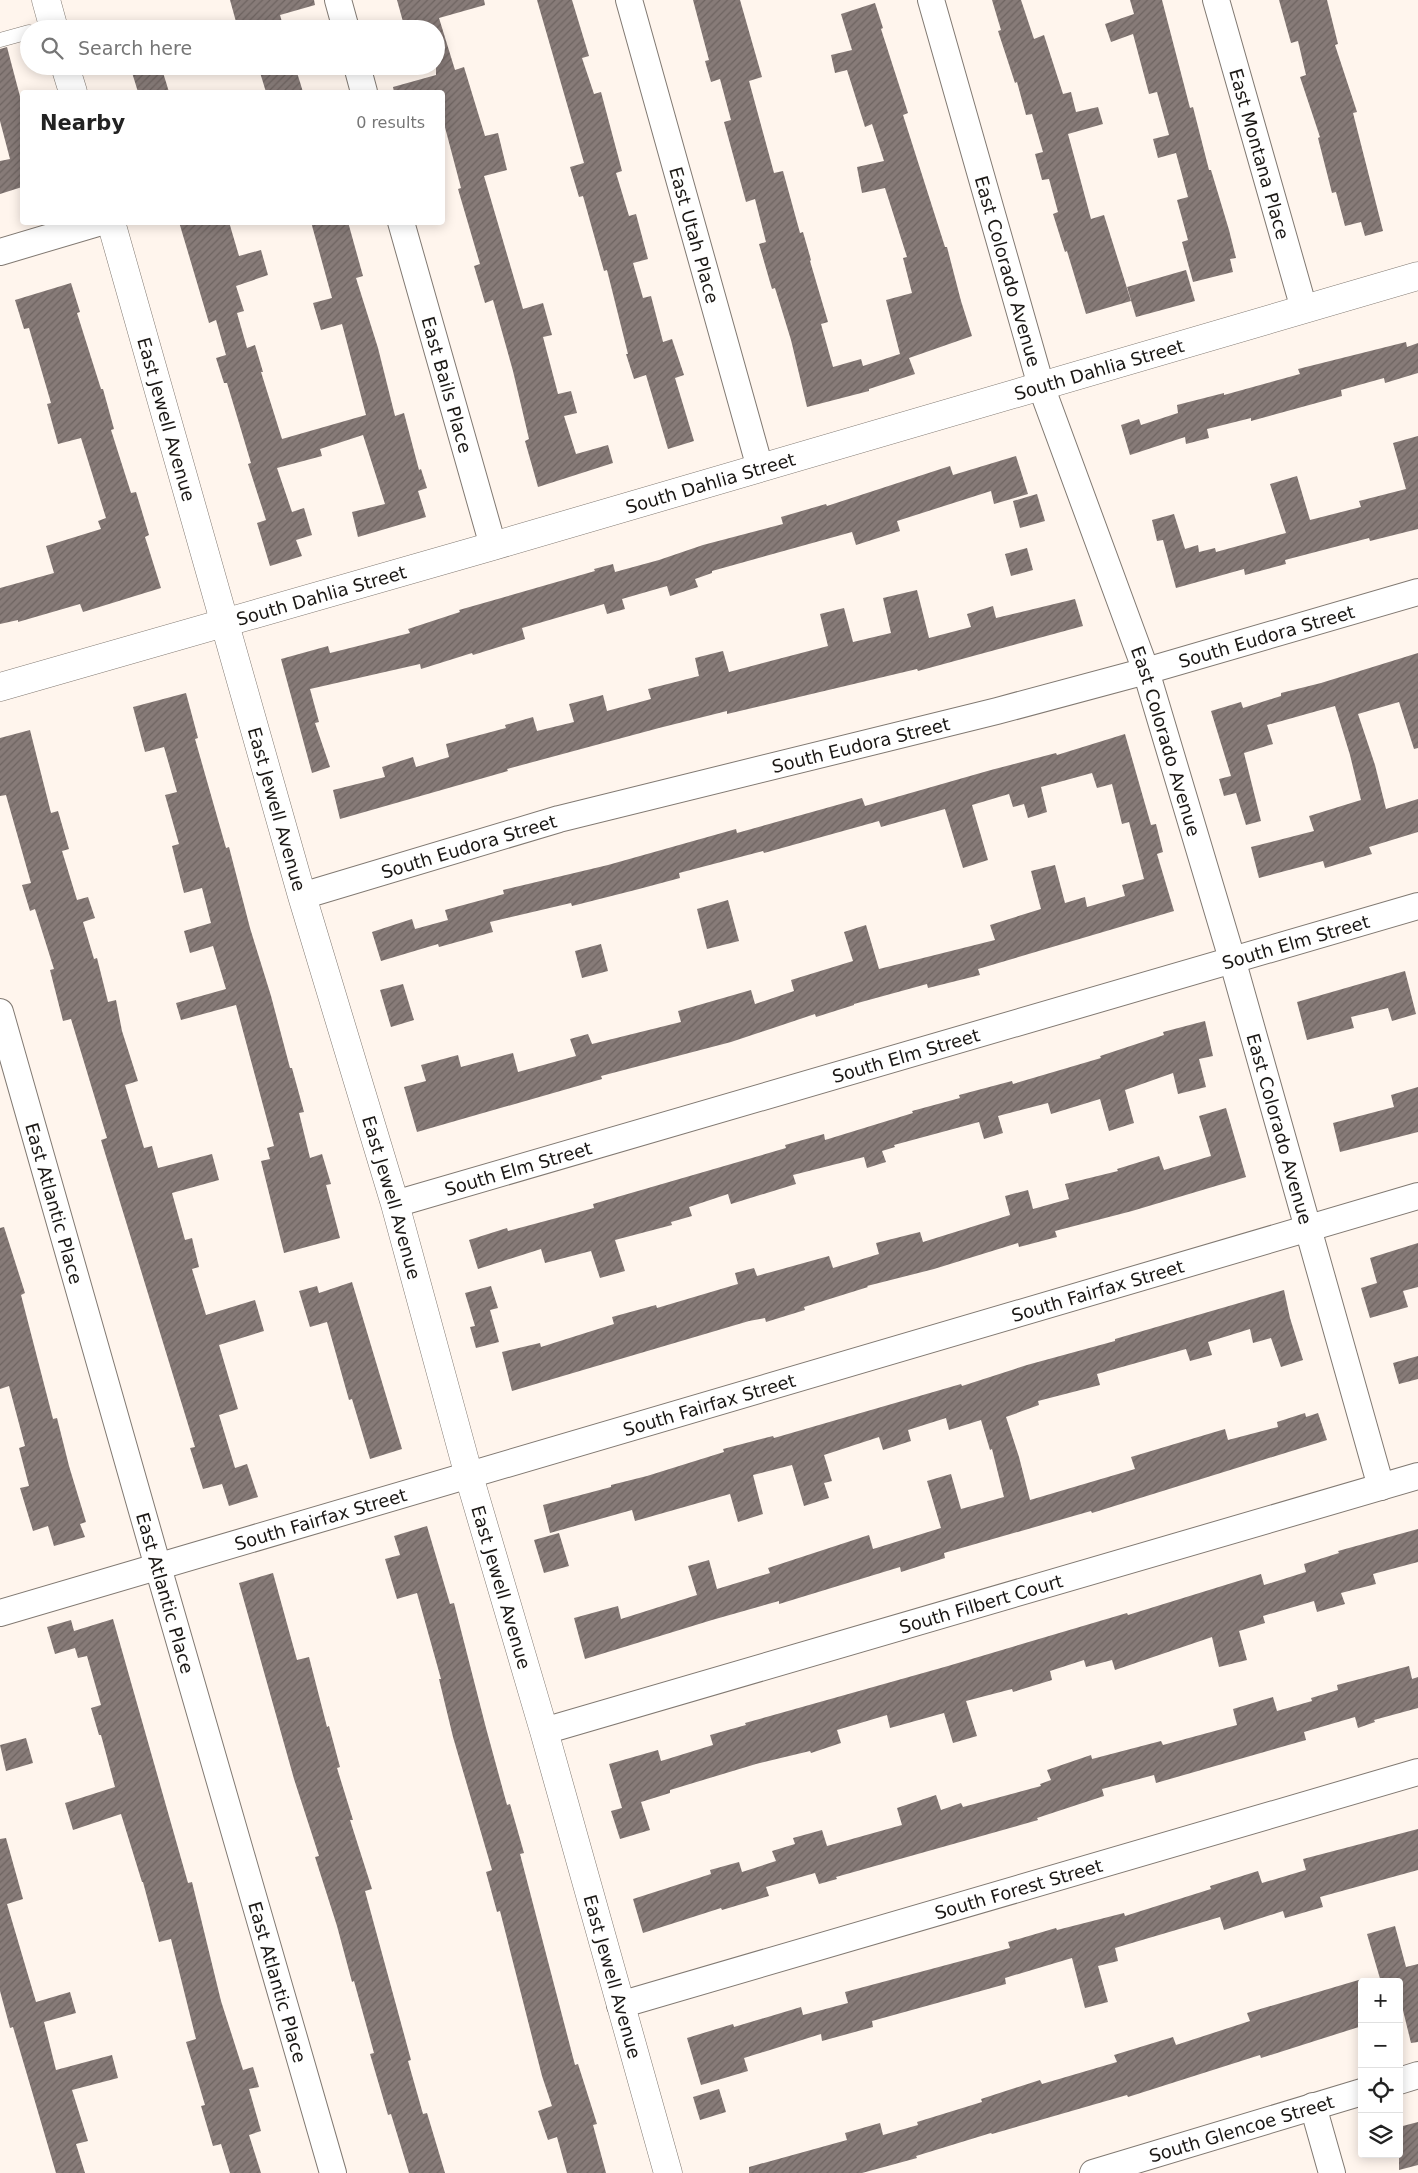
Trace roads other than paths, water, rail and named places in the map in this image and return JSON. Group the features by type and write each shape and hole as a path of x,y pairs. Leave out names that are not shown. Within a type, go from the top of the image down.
{"street":[{"path":"338,0 344,20"},
{"name":"East Utah Place","path":"629,0 760,468"},
{"name":"East Colorado Avenue","path":"931,0 1041,386 1146,671 1232,959 1381,1487"},
{"name":"East Montana Place","path":"1216,0 1304,309"},
{"path":"68,75 72,90"},
{"path":"359,75 363,90"},
{"path":"0,252 91,225"},
{"name":"East Jewell Avenue","path":"112,225 302,896 395,1204 469,1476 544,1731 668,2173"},
{"name":"East Bails Place","path":"402,225 493,546"},
{"name":"South Dahlia Street","path":"0,687 493,546 1418,276"},
{"name":"South Eudora Street","path":"302,896 559,819 883,740 1146,671 1418,592"},
{"name":"South Elm Street","path":"395,1204 1418,906"},
{"name":"East Atlantic Place","path":"0,1012 333,2173"},
{"name":"South Fairfax Street","path":"0,1613 1418,1196"},
{"name":"South Filbert Court","path":"544,1731 1418,1476"},
{"name":"South Forest Street","path":"620,2005 1418,1772"},
{"path":"1403,2079 1418,2075"},
{"name":"South Glencoe Street","path":"1093,2173 1358,2093"},
{"path":"1313,2106 1332,2173"}],"lane":[{"path":"0,40 20,32"}]}
